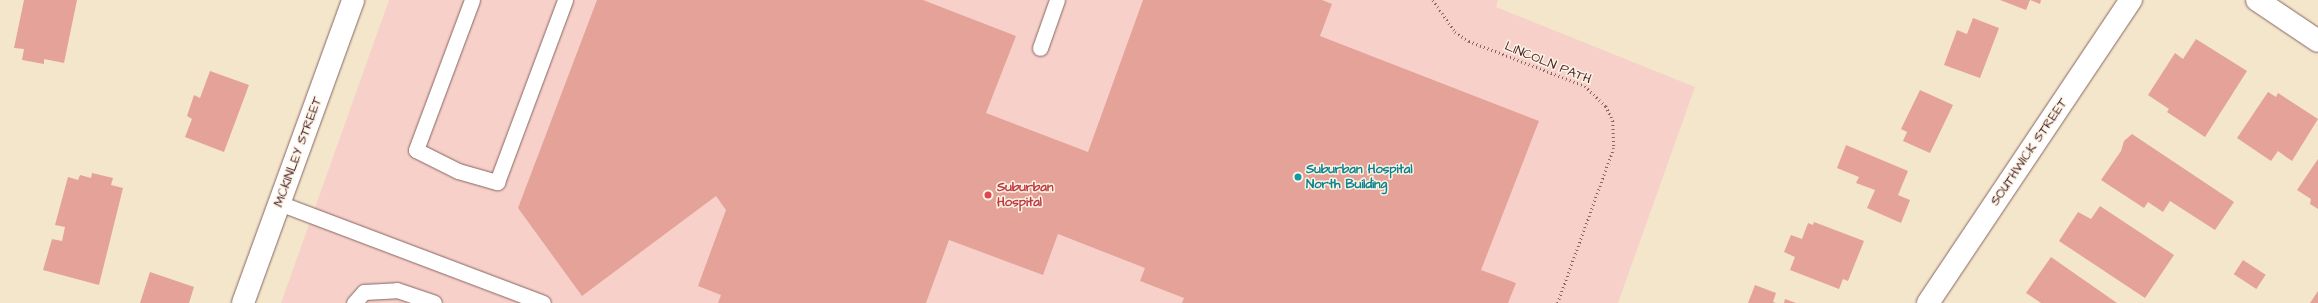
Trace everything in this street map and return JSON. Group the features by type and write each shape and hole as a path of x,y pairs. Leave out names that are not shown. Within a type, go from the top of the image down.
{"street":[{"name":"MCKINLEY STREET","path":"243,303 353,0"},
{"name":"SOUTHWICK STREET","path":"1928,303 2131,0"},
{"path":"2257,0 2318,41"}],"lane":[{"path":"472,0 416,150 458,171 497,182 565,0"},
{"path":"1040,48 1057,0"},
{"path":"279,203 543,303"},
{"path":"354,303 364,292 397,290 434,303"}],"path":[{"name":"LINCOLN PATH","path":"1433,0 1445,20 1469,42 1585,86 1606,106 1613,121 1614,148 1558,303"}],"shaded area":[{"name":"Suburban Hospital","path":"389,0 1498,0 1496,7 1695,87 1618,303 281,303"}],"building":[{"path":"24,0 77,0 64,63 44,59 44,64 22,60 24,49 14,48"},
{"name":"Suburban Hospital","path":"597,0 923,0 1016,36 986,113 1088,152 1143,0 1322,0 1332,4 1320,36 1539,121 1481,270 1516,283 1508,303 1182,303 1184,298 1140,281 1145,268 1058,234 1043,275 949,240 926,303 718,303 721,295 698,286 726,210 716,196 582,296 518,208"},
{"path":"2000,0 2030,0 2026,10"},
{"path":"2030,0 2041,0 2040,4"},
{"path":"1973,18 1999,28 1980,78 1944,65 1957,30 1967,34"},
{"path":"2196,39 2247,71 2205,137 2167,112 2169,109 2148,95 2175,53 2183,59"},
{"path":"210,71 249,85 224,152 185,137 192,119 187,116 194,95 200,98"},
{"path":"1920,90 1953,105 1930,153 1903,141 1907,132 1901,129"},
{"path":"2268,92 2276,97 2278,93 2318,119 2292,161 2278,151 2271,161 2237,138"},
{"path":"2132,134 2234,202 2215,230 2170,201 2163,212 2148,202 2144,208 2101,180 2121,151 2124,141"},
{"path":"1846,145 1908,171 1898,195 1910,200 1901,223 1867,208 1875,190 1856,183 1859,177 1837,168"},
{"path":"2318,159 2318,209 2310,204 2311,199 2297,190"},
{"path":"92,173 113,178 111,185 123,188 99,285 43,270 52,239 62,241 65,227 55,225 68,177 78,180 80,175 91,178"},
{"path":"2100,206 2174,255 2145,298 2059,241 2078,212 2091,219"},
{"path":"1814,222 1864,241 1848,281 1843,279 1839,289 1790,270 1795,257 1784,252 1791,235 1802,239 1808,223 1813,225"},
{"path":"2051,257 2117,303 2041,303 2026,293"},
{"path":"2243,260 2266,275 2256,289 2234,274"},
{"path":"150,272 194,287 189,303 140,303"},
{"path":"1755,285 1776,293 1773,302 1776,303 1748,303"},
{"path":"2318,291 2318,303 2310,303"},
{"path":"1785,299 1796,303 1784,303"}],"place":[{"name":"Suburban Hospital North Building","path":"1298,177"},
{"name":"Suburban Hospital","path":"988,195"}]}
